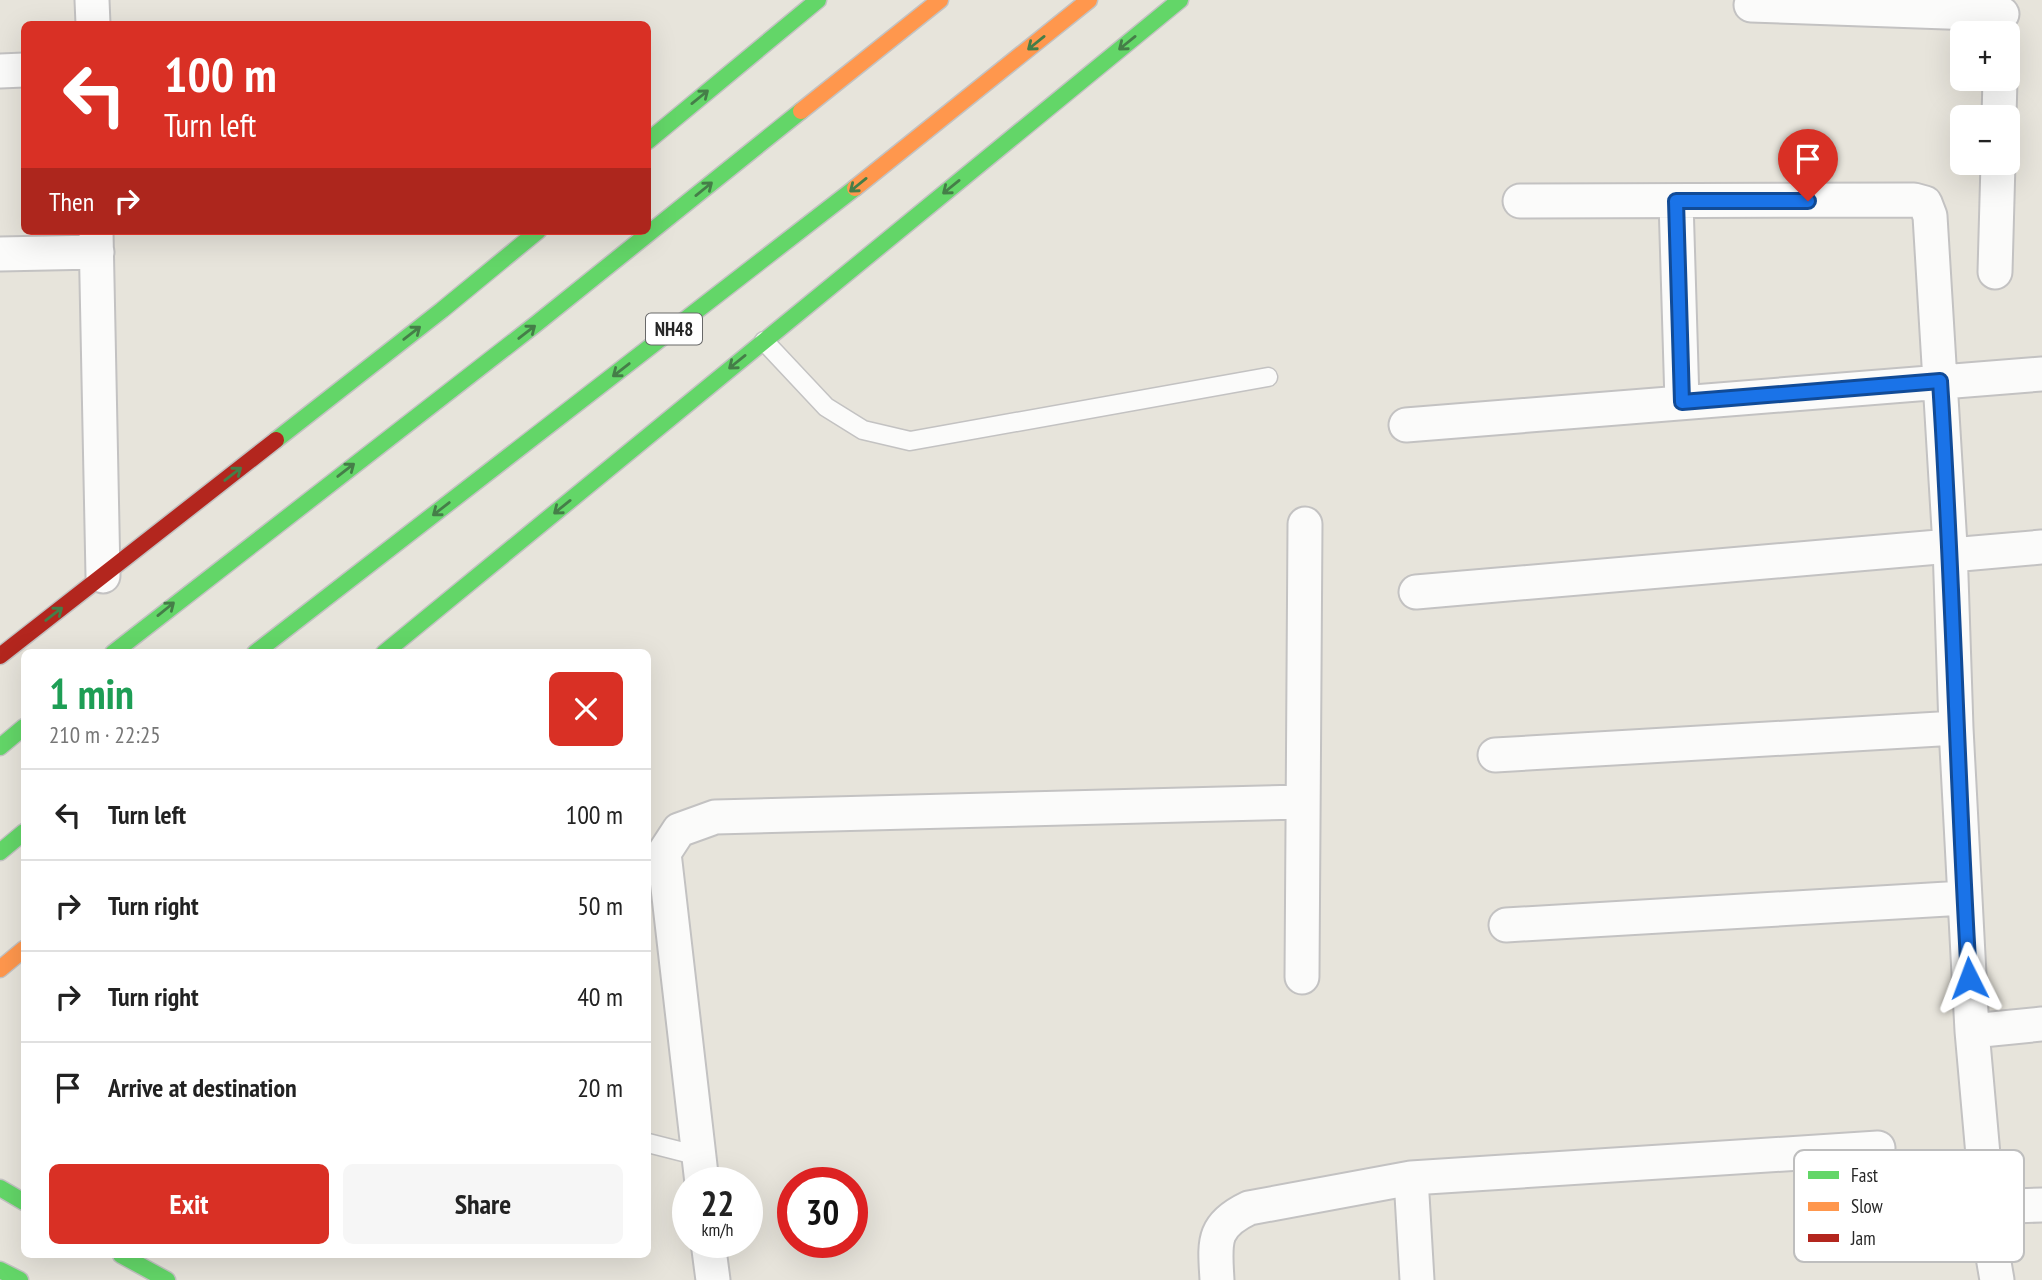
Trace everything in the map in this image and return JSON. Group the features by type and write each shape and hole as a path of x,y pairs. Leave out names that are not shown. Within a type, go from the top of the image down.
{"main road":[{"path":"651,139 818,0"},
{"path":"651,232 940,0"},
{"name":"NH48","path":"260,649 812,222 1089,0"},
{"path":"389,649 1180,0"},
{"path":"0,656 442,310 533,235"},
{"path":"118,649 647,235"},
{"path":"0,747 21,730"},
{"path":"0,852 21,834"},
{"path":"0,969 21,952"},
{"path":"0,1188 21,1200"},
{"path":"127,1258 167,1280"},
{"path":"0,1270 20,1280"}],"street":[{"path":"92,0 93,21"},
{"path":"1751,5 2002,16"},
{"path":"0,71 21,70"},
{"path":"1996,272 1998,175"},
{"path":"1520,201 1914,200 1925,203 1930,216 1940,381 1950,551 1964,898 1982,1150"},
{"path":"1676,201 1682,402"},
{"path":"0,254 97,242 103,576"},
{"path":"1406,425 2042,374"},
{"path":"1302,977 1305,524"},
{"path":"1416,592 1950,551 2042,547"},
{"path":"1494,755 1956,728"},
{"path":"700,1167 664,853 679,830 715,817 1303,802"},
{"path":"1506,925 1964,898"},
{"path":"1972,1031 2042,1024"},
{"path":"1847,1150 1878,1148"},
{"path":"1217,1280 1215,1243 1221,1228 1233,1216 1249,1208 1411,1178 1794,1153"},
{"path":"1411,1178 1417,1280"},
{"path":"2024,1206 2042,1205"},
{"path":"710,1258 713,1280"},
{"path":"1995,1262 1997,1280"}],"lane":[{"path":"764,341 826,407 863,430 910,441 1268,377"},
{"path":"651,1145 694,1167"}],"traffic: fast":[{"path":"651,139 818,0"},
{"path":"389,649 1180,0"},
{"path":"651,232 801,111"},
{"path":"260,649 855,188"},
{"path":"276,440 533,235"},
{"path":"118,649 647,235"},
{"path":"0,747 21,730"},
{"path":"0,852 21,834"},
{"path":"0,1188 21,1200"},
{"path":"127,1258 167,1280"},
{"path":"0,1270 20,1280"}],"traffic: slow":[{"path":"801,111 940,0"},
{"path":"855,188 1089,0"},
{"path":"0,969 21,952"}],"traffic: jam":[{"path":"0,656 276,440"}],"route":[{"path":"1808,201 1676,201 1682,402 1940,381 1969,978"}]}
